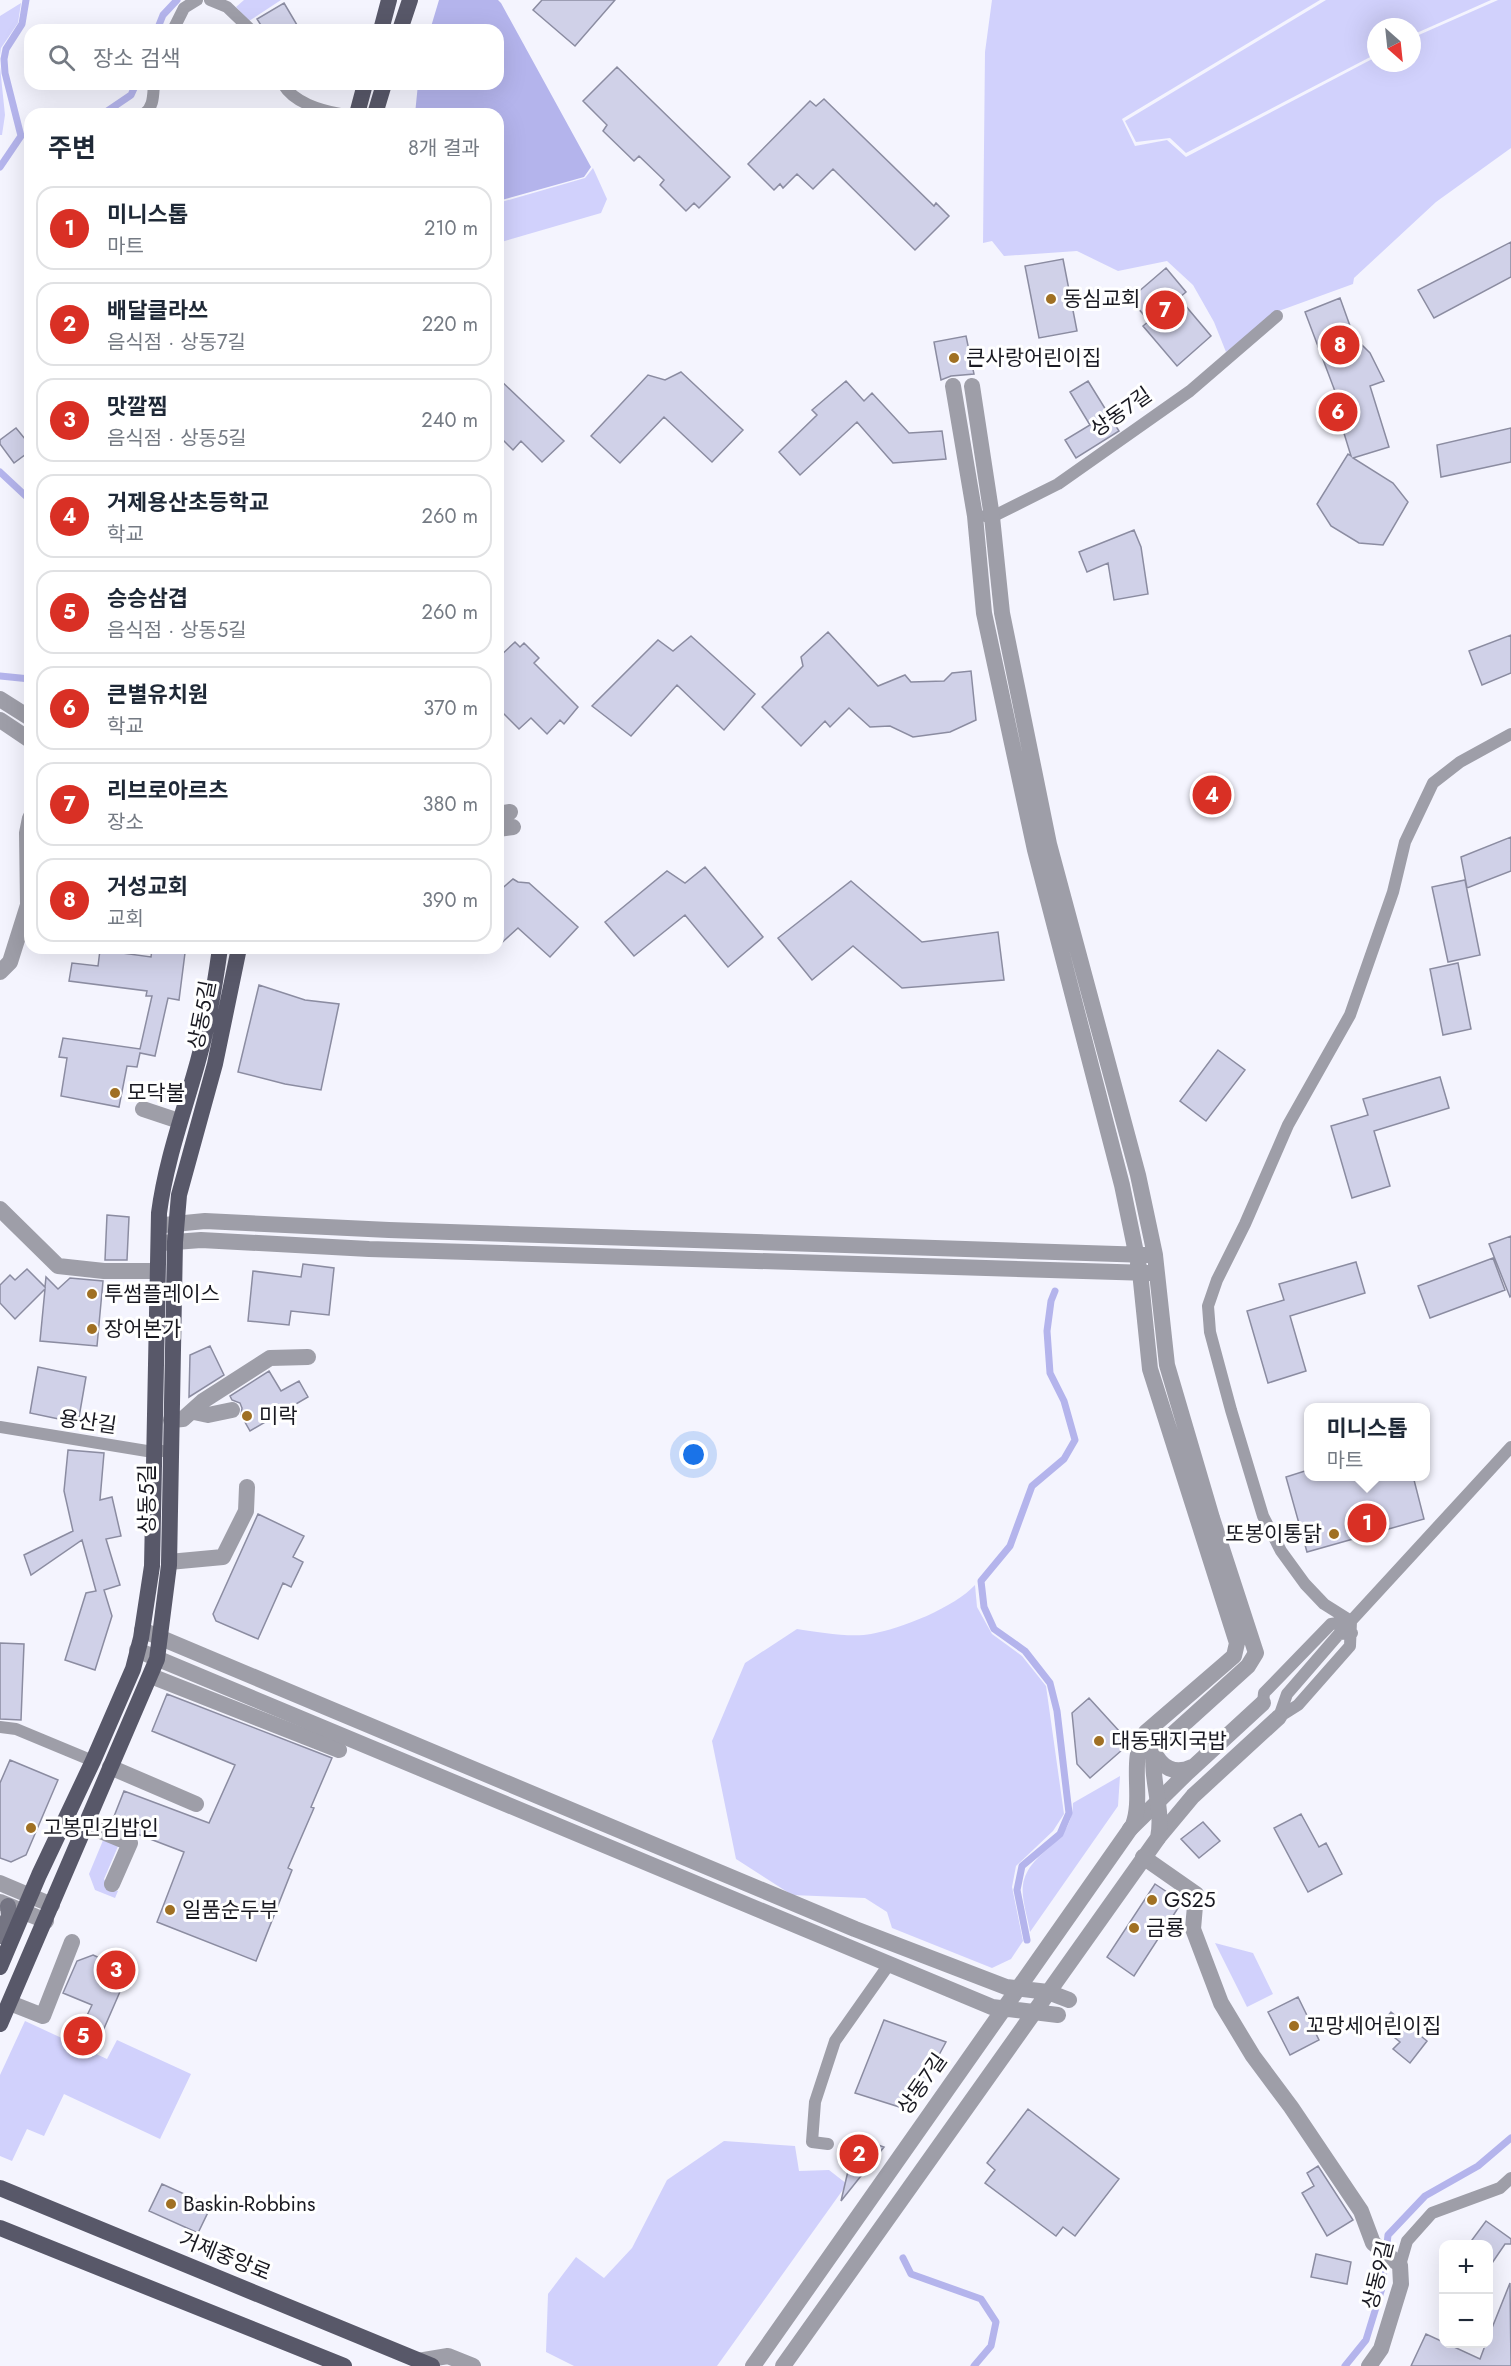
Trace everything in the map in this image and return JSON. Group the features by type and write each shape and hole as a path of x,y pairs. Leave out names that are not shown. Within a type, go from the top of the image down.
{"main road":[{"path":"383,24 389,0"},
{"path":"402,24 410,0"},
{"path":"359,108 363,90"},
{"path":"377,108 382,90"},
{"name":"상동5길","path":"0,1967 11,1907 31,1896 133,1669 142,1630 152,1566 161,1451 171,1420 167,1243 158,1225 162,1187 198,1060 219,954"},
{"name":"상동5길","path":"0,2024 157,1659 169,1562 161,1451 157,1271 176,1223 179,1195 216,1064 238,954"},
{"path":"0,1936 11,1907"},
{"path":"0,2179 8,2182 18,2195"},
{"name":"거제중앙로","path":"0,2188 425,2363"},
{"path":"0,2228 344,2366"}],"street":[{"path":"953,386 975,516 982,600 1035,850 1122,1185 1140,1272"},
{"path":"972,386 992,517 1002,613 1048,844 1138,1175 1158,1273 1167,1365 1212,1518 1256,1653 1248,1666 1157,1747 1154,1772 1160,1828 1158,1838"},
{"path":"0,699 24,714"},
{"path":"0,720 24,736"},
{"path":"0,972 10,962 24,918"},
{"path":"143,1109 179,1121"},
{"path":"0,1209 58,1266 104,1271 157,1271"},
{"path":"158,1225 205,1221 425,1231 1155,1255"},
{"path":"167,1243 201,1240 369,1249 1158,1273"},
{"name":"상동7길","path":"1130,1829 1137,1809 1138,1755 1141,1740 1146,1732 1234,1656 1237,1643 1149,1369 1140,1272"},
{"path":"171,1420 183,1419 194,1412 203,1401 270,1358 308,1357"},
{"path":"194,1412 208,1415 232,1410"},
{"path":"169,1562 223,1557 246,1511 248,1487"},
{"path":"142,1630 855,1929 1006,1987 1047,1992 1069,2000"},
{"path":"137,1650 1003,2009 1034,2010 1058,2015"},
{"path":"151,1676 339,1750"},
{"name":"상동7길","path":"753,2366 1130,1829 1263,1703"},
{"path":"783,2366 1143,1857 1193,1796 1278,1717"},
{"path":"1157,1747 1157,1758 1172,1770 1185,1770 1193,1767"},
{"path":"110,1767 196,1804"},
{"path":"86,1825 130,1843 112,1884"},
{"path":"1143,1857 1196,1894 1193,1929 1221,2003 1253,2056 1291,2107 1361,2211 1373,2243 1400,2265"},
{"path":"0,1883 52,1905"},
{"path":"11,1907 46,1921"},
{"path":"10,2003 43,2016 72,1942"},
{"name":"상동9길","path":"1369,2366 1381,2349 1401,2284 1400,2265"},
{"path":"425,2363 448,2356 473,2366"}],"lane":[{"path":"176,24 184,8 197,0"},
{"path":"210,0 227,7 245,24"},
{"path":"149,108 153,90"},
{"path":"287,90 316,108"},
{"name":"상동7길","path":"975,516 992,517 1058,484 1190,391 1277,316"},
{"path":"1351,1627 1305,1584 1281,1551 1263,1516 1210,1332 1208,1306 1217,1280 1245,1224 1288,1125 1350,1014 1393,892 1405,843 1433,783 1460,762 1511,734"},
{"name":"용산길","path":"0,1427 161,1451"},
{"path":"1278,1717 1298,1705 1350,1646 1351,1627 1511,1447"},
{"path":"1263,1703 1264,1693 1331,1624 1351,1627"},
{"path":"0,1727 16,1729 93,1761"},
{"path":"828,2144 812,2142 816,2102 835,2041 890,1963"},
{"name":"상동9길","path":"1400,2265 1407,2241 1432,2212 1500,2188 1511,2178"}],"shaded area":[{"path":"244,0 281,0 249,21 236,7"},
{"path":"439,0 498,0 501,3 591,167 584,177 504,199 504,108 416,108 417,90 504,90 504,24 432,24"},
{"path":"992,0 1320,0 1122,119 1135,146 1167,140 1186,157 1367,62 1367,72 1421,72 1421,34 1498,0 1511,0 1511,148 1436,202 1354,278 1353,284 1276,312 1226,352 1214,322 1193,285 1167,261 1118,271 1077,251 1004,256 992,241 983,243 985,52"},
{"path":"1326,0 1491,0 1421,31 1421,18 1367,18 1367,59 1186,153 1170,138 1136,142 1125,121"},
{"path":"21,3 18,23 1,48 0,55 0,16"},
{"path":"0,67 5,115 2,135 0,135"},
{"path":"593,168 607,199 601,213 504,241 504,201 585,178"},
{"path":"975,1585 977,1607 992,1634 1022,1656 1046,1686 1064,1814 1053,1831 1016,1866 1012,1887 1023,1941 1011,1959 992,1968 892,1928 887,1912 865,1898 792,1895 736,1859 712,1741 745,1663 797,1629 834,1634 871,1634 927,1616 955,1601"},
{"path":"1120,1776 1118,1806 1030,1932 1023,1890 1027,1873 1033,1863 1066,1829 1071,1818 1073,1803"},
{"path":"104,1838 119,1844 104,1879 109,1888 118,1891 115,1898 95,1890 89,1874"},
{"path":"1215,1943 1253,1953 1273,1994 1247,2007"},
{"path":"25,2021 107,2059 117,2040 191,2074 160,2139 64,2094 44,2136 27,2129 12,2161 0,2156 0,2075"},
{"path":"724,2141 795,2146 799,2171 829,2170 847,2184 717,2366 574,2366 546,2352 548,2294 576,2257 604,2278 632,2248 667,2180"}],"building":[{"path":"542,0 615,0 575,46 533,10"},
{"path":"284,3 296,24 260,24 257,19"},
{"path":"617,67 730,177 699,208 694,203 686,211 660,185 664,180 639,156 634,161 603,131 607,125 583,101"},
{"path":"824,99 934,206 936,203 949,216 915,250 833,169 813,189 797,174 783,188 780,184 774,190 748,164 810,101 816,106"},
{"path":"1511,242 1511,277 1434,318 1418,290"},
{"name":"동심교회","path":"1063,259 1077,331 1039,338 1025,266"},
{"path":"1166,268 1186,292 1179,298 1211,336 1177,366 1143,326 1149,321 1130,299"},
{"path":"1340,298 1354,337 1370,353 1384,381 1370,386 1389,447 1353,458 1393,483 1408,502 1383,545 1359,543 1331,526 1317,504 1348,454 1351,456 1339,417 1344,415 1305,312"},
{"name":"큰사랑어린이집","path":"966,336 974,374 951,376 941,380 934,342"},
{"path":"681,372 743,430 712,462 664,417 620,463 591,436 648,375 665,380"},
{"path":"846,381 864,401 872,393 909,433 942,431 946,459 893,463 857,422 800,475 779,452 817,415 812,410"},
{"path":"1088,381 1119,431 1076,458 1065,440 1090,425 1070,392"},
{"path":"504,384 564,441 542,462 521,441 513,450 504,441"},
{"path":"16,428 24,438 24,456 14,463 0,444 0,440"},
{"path":"1511,428 1511,462 1441,477 1437,445"},
{"path":"1134,530 1141,547 1148,594 1114,600 1108,563 1087,572 1079,552"},
{"path":"828,632 878,686 905,675 911,682 944,681 952,673 971,671 976,720 950,732 913,737 890,726 870,727 849,708 830,727 825,721 801,746 762,707 803,666 801,657"},
{"path":"1511,635 1511,673 1482,685 1469,651"},
{"path":"691,636 755,694 724,730 677,685 631,736 592,706 658,640 673,651"},
{"path":"515,642 520,647 524,643 539,658 534,663 578,707 564,724 560,720 547,734 531,718 519,729 504,714 504,652"},
{"path":"1511,837 1511,871 1467,888 1461,857"},
{"path":"705,867 763,937 728,967 685,915 634,956 605,922 667,871 685,883"},
{"path":"513,879 529,883 578,927 550,957 518,928 504,941 504,887"},
{"path":"1465,880 1480,955 1448,962 1432,887"},
{"path":"851,881 922,942 998,932 1004,980 902,988 853,946 812,980 778,938"},
{"path":"100,954 151,957 151,954 185,954 179,1000 168,998 155,1056 140,1053 137,1067 127,1066 119,1107 61,1096 67,1058 59,1057 63,1038 140,1049 152,996 146,996 147,991 69,981 72,963 98,966"},
{"path":"1458,963 1471,1029 1443,1035 1430,969"},
{"path":"259,985 305,1000 339,1004 321,1090 238,1072"},
{"path":"1218,1050 1245,1070 1206,1121 1180,1101"},
{"path":"1440,1077 1449,1108 1374,1131 1390,1186 1352,1198 1331,1126 1368,1115 1363,1099"},
{"path":"107,1215 129,1217 127,1260 105,1260"},
{"path":"1511,1236 1511,1296 1510,1297 1489,1244"},
{"path":"1493,1258 1505,1290 1430,1318 1418,1286"},
{"path":"1356,1262 1365,1293 1290,1316 1306,1371 1268,1383 1247,1311 1284,1300 1279,1284"},
{"path":"303,1264 334,1268 329,1315 291,1311 289,1325 248,1321 253,1271 301,1277"},
{"path":"27,1269 45,1287 46,1277 58,1289 70,1278 103,1281 97,1346 40,1341 45,1289 15,1319 0,1303 0,1285 10,1275 15,1280"},
{"path":"210,1346 224,1375 189,1397 190,1355"},
{"path":"38,1367 86,1377 78,1423 30,1413"},
{"path":"269,1371 281,1391 299,1381 308,1397 250,1431 241,1415 240,1403 232,1400 230,1396"},
{"path":"68,1450 104,1453 100,1500 112,1497 121,1536 106,1539 120,1585 104,1590 112,1616 95,1670 65,1660 86,1593 96,1591 82,1540 31,1575 24,1555 73,1531 64,1491"},
{"path":"1304,1471 1304,1481 1414,1481 1424,1519 1307,1552 1286,1477"},
{"path":"258,1514 304,1536 293,1557 303,1562 291,1587 283,1583 258,1639 216,1621 213,1614"},
{"path":"0,1643 24,1644 21,1720 0,1719"},
{"path":"167,1694 332,1758 311,1807 314,1808 288,1868 292,1870 256,1961 157,1922 184,1852 111,1824 124,1791 209,1823 235,1765 152,1731"},
{"path":"1089,1698 1130,1743 1090,1778 1077,1764 1072,1713"},
{"path":"10,1760 58,1780 26,1855 11,1862 0,1858 0,1783"},
{"path":"1301,1814 1319,1847 1326,1843 1342,1874 1308,1892 1274,1828"},
{"path":"1203,1822 1220,1841 1199,1858 1181,1839"},
{"path":"1155,1884 1182,1902 1134,1976 1107,1957"},
{"path":"93,1955 129,1971 92,2056 72,2047 92,2005 63,1993 77,1961"},
{"name":"꼬망세어린이집","path":"1298,1997 1319,2040 1290,2055 1268,2012"},
{"path":"1391,2012 1427,2041 1410,2063 1393,2049 1400,2042 1380,2026"},
{"path":"884,2020 946,2042 909,2110 855,2093"},
{"path":"1028,2109 1119,2179 1075,2236 1063,2227 1056,2236 985,2183 995,2170 987,2163"},
{"path":"856,2137 884,2147 841,2201"},
{"path":"1318,2166 1353,2220 1327,2236 1302,2193 1314,2186 1307,2173"},
{"path":"162,2184 211,2206 198,2233 149,2211"},
{"path":"1486,2221 1511,2239 1511,2244 1505,2244 1493,2262 1493,2240 1472,2240"},
{"path":"1316,2254 1351,2262 1347,2284 1311,2277"},
{"path":"1510,2283 1511,2366 1411,2366 1426,2334 1439,2340 1439,2348 1456,2348 1480,2359 1484,2348 1493,2348 1493,2326"}],"waterway":[{"path":"0,167 21,136 5,73 4,59 6,49 22,24 26,0"},
{"path":"159,24 163,15 177,0"},
{"path":"112,108 131,95 133,90"},
{"path":"0,472 24,494"},
{"path":"0,676 24,678"},
{"path":"1027,1940 1017,1890 1022,1866 1060,1834 1069,1813 1057,1711 1050,1683 1025,1651 994,1629 984,1607 981,1581 1010,1546 1032,1486 1064,1459 1075,1440 1064,1401 1050,1373 1047,1331 1051,1301 1055,1291"},
{"path":"1345,2366 1366,2340 1382,2288 1388,2235 1425,2196 1478,2166 1511,2138"},
{"path":"903,2258 911,2274 981,2299 996,2322 991,2346 974,2366"}],"place":[{"name":"동심교회","path":"1051,299"},
{"name":"리브로아르츠","path":"1165,310"},
{"name":"거성교회","path":"1340,345"},
{"name":"큰사랑어린이집","path":"954,358"},
{"name":"큰별유치원","path":"1338,412"},
{"name":"거제용산초등학교","path":"1212,795"},
{"name":"모닥불","path":"115,1093"},
{"name":"투썸플레이스","path":"92,1294"},
{"name":"장어본가","path":"92,1329"},
{"name":"미락","path":"247,1416"},
{"name":"미니스톱","path":"1367,1523"},
{"name":"또봉이통닭","path":"1334,1534"},
{"name":"대동돼지국밥","path":"1099,1741"},
{"name":"고봉민김밥인","path":"31,1828"},
{"name":"GS25","path":"1152,1900"},
{"name":"일품순두부","path":"170,1910"},
{"name":"금룡","path":"1134,1928"},
{"name":"맛깔찜","path":"116,1970"},
{"name":"꼬망세어린이집","path":"1294,2026"},
{"name":"승승삼겹","path":"83,2036"},
{"name":"배달클라쓰","path":"859,2154"},
{"name":"Baskin-Robbins","path":"171,2204"}]}
